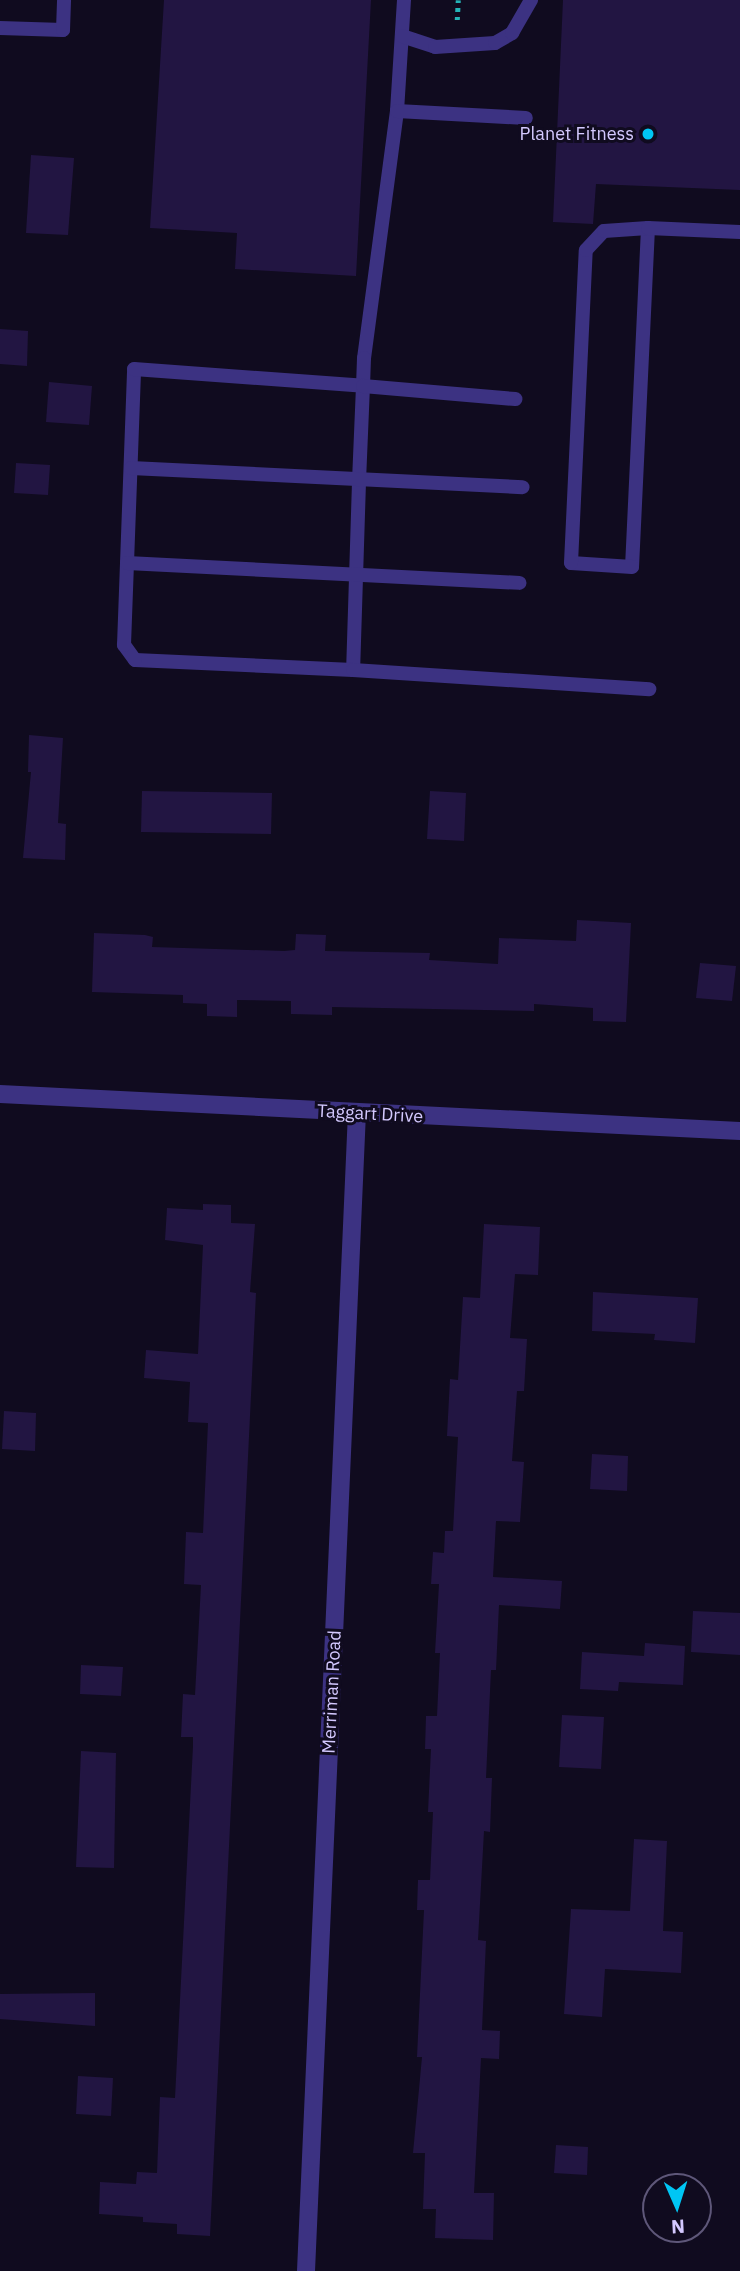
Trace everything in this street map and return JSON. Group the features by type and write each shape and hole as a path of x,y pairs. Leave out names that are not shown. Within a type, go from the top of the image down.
{"street":[{"name":"Taggart Drive","path":"0,1094 740,1132"},
{"name":"Merriman Road","path":"306,2271 357,1113"}],"lane":[{"path":"0,28 64,30 64,0"},
{"path":"352,670 363,386 373,272 397,111 404,0"},
{"path":"402,36 435,47 495,43 512,33 531,0"},
{"path":"397,111 526,118"},
{"path":"648,228 632,567 571,563 586,250 604,231 648,228 740,232"},
{"path":"515,399 134,369 124,645 135,660 352,670 649,689"},
{"path":"131,468 359,482 523,487"},
{"path":"127,563 519,583"}],"building":[{"path":"164,0 371,0 356,276 235,269 237,233 150,228"},
{"name":"Planet Fitness","path":"563,0 740,0 740,190 596,184 593,224 553,222"},
{"path":"31,155 74,158 68,235 26,233"},
{"path":"0,329 28,331 27,366 0,364"},
{"path":"49,382 92,386 89,425 46,422"},
{"path":"16,463 50,465 48,495 14,493"},
{"path":"29,735 63,738 58,823 66,824 65,860 23,858 31,772 28,772"},
{"path":"142,791 272,793 271,834 141,832"},
{"path":"430,791 466,793 464,841 427,839"},
{"path":"577,920 631,923 626,1022 593,1021 593,1008 534,1004 534,1011 332,1007 332,1015 291,1014 291,1001 237,1000 237,1017 207,1016 207,1004 183,1003 183,995 92,992 94,933 145,935 153,937 152,947 284,951 295,950 296,934 326,935 325,951 430,953 429,960 498,964 499,938 576,941"},
{"path":"700,963 736,966 732,1001 696,998"},
{"path":"203,1204 231,1205 231,1223 255,1224 250,1292 256,1293 210,2236 177,2234 177,2224 143,2222 143,2217 99,2214 100,2182 136,2184 137,2172 157,2173 160,2097 175,2098 193,1746 193,1737 181,1737 183,1694 195,1695 201,1585 184,1584 186,1532 203,1533 208,1423 188,1422 190,1382 144,1378 146,1350 198,1354 203,1245 165,1240 167,1208 203,1210"},
{"path":"484,1224 540,1227 538,1275 515,1274 510,1338 527,1339 524,1391 517,1391 512,1461 524,1462 520,1522 496,1521 493,1577 562,1581 560,1609 499,1605 496,1670 491,1670 486,1778 492,1778 490,1832 484,1831 478,1940 486,1941 482,2030 500,2031 499,2059 481,2058 474,2193 494,2193 493,2240 435,2238 436,2209 423,2209 425,2153 413,2153 422,2057 417,2057 424,1910 417,1910 418,1880 430,1880 433,1812 428,1812 431,1749 425,1749 426,1716 437,1716 440,1653 435,1653 439,1584 431,1584 433,1552 444,1553 445,1531 453,1531 458,1437 447,1436 450,1379 458,1380 463,1297 480,1298"},
{"path":"593,1292 698,1298 695,1343 654,1340 655,1334 592,1331"},
{"path":"4,1411 36,1413 35,1451 2,1449"},
{"path":"592,1454 628,1456 627,1491 590,1489"},
{"path":"693,1611 740,1613 740,1655 691,1652"},
{"path":"645,1643 685,1646 683,1685 619,1682 618,1691 580,1689 582,1652 644,1656"},
{"path":"81,1665 123,1667 121,1696 80,1694"},
{"path":"562,1715 604,1717 601,1769 559,1767"},
{"path":"81,1751 116,1753 114,1868 76,1867"},
{"path":"634,1839 667,1841 663,1931 683,1932 681,1973 605,1969 602,2017 564,2014 571,1909 630,1911"},
{"path":"95,1993 95,2026 0,2019 0,1994"},
{"path":"78,2076 113,2078 111,2116 76,2114"},
{"path":"556,2145 588,2147 587,2175 554,2173"}],"place":[{"name":"Planet Fitness","path":"648,134"}]}
